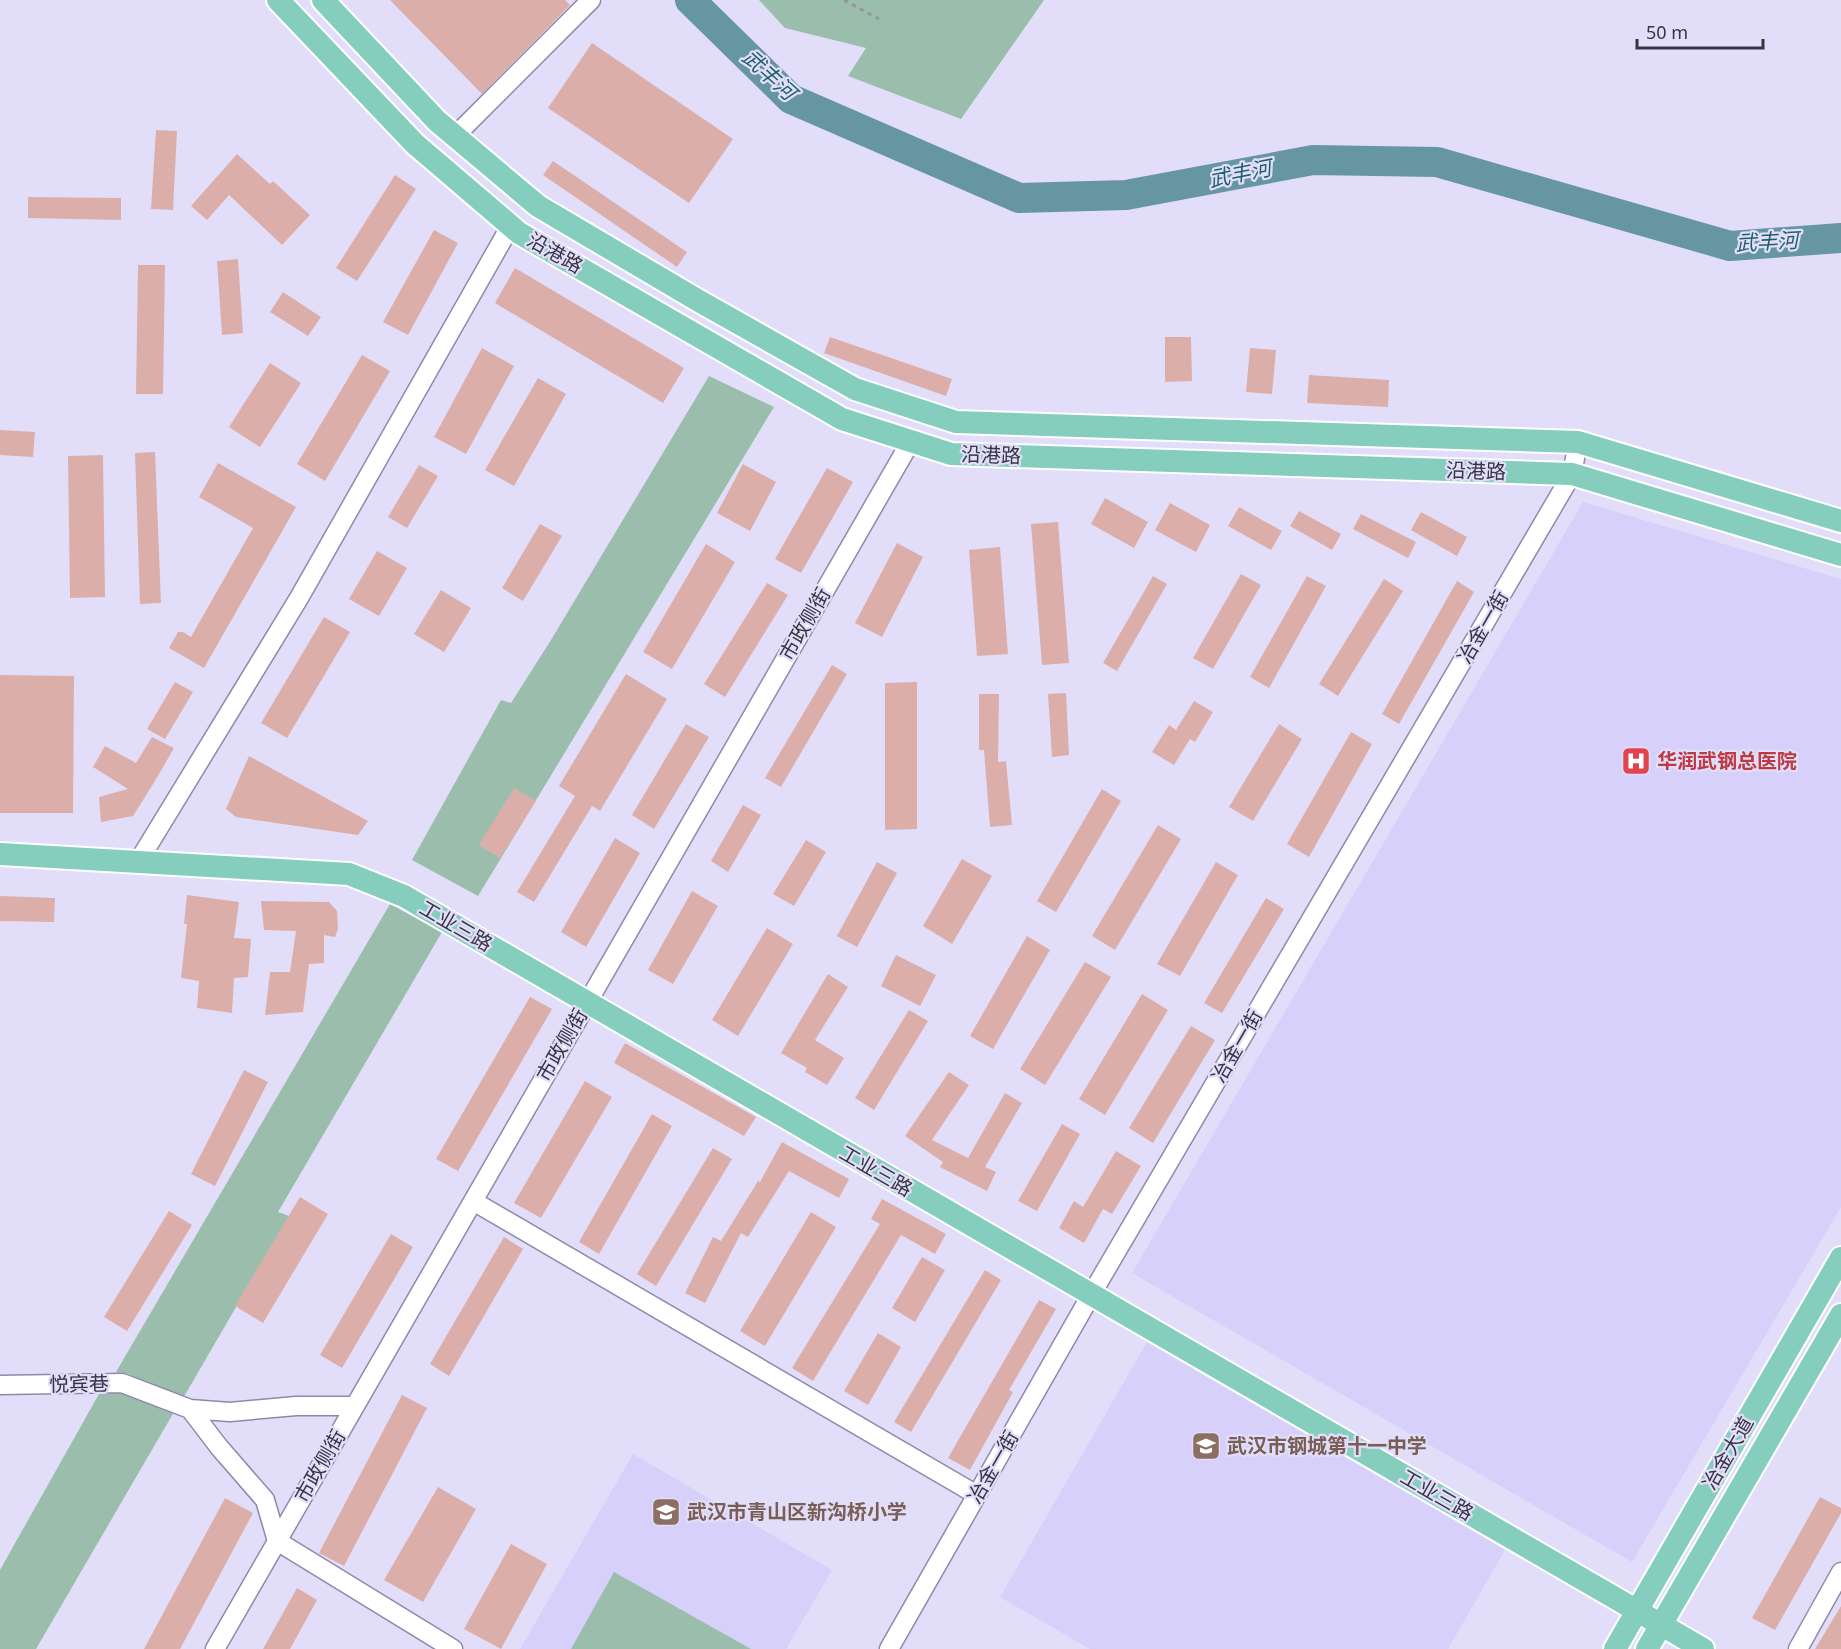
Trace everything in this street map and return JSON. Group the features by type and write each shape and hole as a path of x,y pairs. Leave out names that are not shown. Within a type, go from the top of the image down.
{"main road":[{"name":"沿港路","path":"278,0 415,144 519,232 842,419 951,454 1572,474 1841,555"},
{"name":"沿港路","path":"323,0 437,121 538,206 855,389 956,422 1578,442 1841,521"},
{"path":"1124,459 1126,427"},
{"name":"工业三路","path":"0,854 349,874 404,896 1703,1649"},
{"name":"冶金大道","path":"1615,1649 1841,1258"},
{"name":"冶金大道","path":"1647,1649 1841,1316"}],"street":[{"path":"455,136 591,0"},
{"path":"138,862 298,598 511,225"},
{"name":"市政侧街","path":"215,1649 911,441"},
{"name":"冶金一街","path":"890,1649 1091,1295 1572,474 1578,442"},
{"path":"473,1201 977,1495"},
{"name":"悦宾巷","path":"0,1385 123,1383 190,1409"},
{"path":"190,1409 230,1412 296,1406 355,1406"},
{"path":"190,1409 265,1500 277,1541 453,1649"},
{"path":"1798,1649 1841,1572"}],"path":[{"path":"844,0 879,19"}],"shaded area":[{"path":"1583,502 1841,579 1841,1207 1632,1562 1132,1273"},
{"name":"武汉市钢城第十一中学","path":"1147,1342 1505,1550 1448,1649 1090,1649 1000,1597"},
{"name":"武汉市青山区新沟桥小学","path":"633,1454 832,1570 786,1649 520,1649"}],"green space":[{"path":"759,0 1044,0 961,119 848,76 866,48 785,28"},
{"path":"709,376 774,407 478,896 412,860 501,700 511,703"},
{"path":"390,904 442,932 278,1212 289,1216 182,1400 129,1374 116,1372"},
{"path":"122,1392 174,1412 36,1649 0,1649 0,1570 99,1394"},
{"path":"614,1572 751,1649 571,1649"}],"building":[{"path":"390,0 565,0 570,5 482,94"},
{"path":"592,43 733,139 689,203 548,108"},
{"path":"156,130 177,131 173,210 151,209"},
{"path":"237,154 270,184 273,181 310,215 282,245 229,195 207,220 191,206"},
{"path":"553,161 687,252 677,267 543,175"},
{"path":"395,175 416,189 357,281 336,268"},
{"path":"28,197 121,198 121,220 28,218"},
{"path":"434,230 458,243 408,335 383,322"},
{"path":"238,259 243,333 222,335 217,261"},
{"path":"138,265 165,265 163,394 136,394"},
{"path":"515,268 684,368 663,403 495,303"},
{"path":"283,292 321,317 308,336 270,312"},
{"path":"830,337 952,379 946,396 824,353"},
{"path":"1165,337 1191,337 1192,381 1165,382"},
{"path":"482,348 514,366 466,454 434,437"},
{"path":"1250,348 1276,350 1272,394 1246,392"},
{"path":"362,355 390,371 325,481 297,464"},
{"path":"270,363 301,383 260,447 229,427"},
{"path":"1309,375 1389,380 1388,407 1307,403"},
{"path":"538,378 566,394 514,486 485,470"},
{"path":"0,430 35,432 33,457 0,455"},
{"path":"155,452 161,603 140,604 135,453"},
{"path":"103,455 105,597 70,598 68,456"},
{"path":"218,463 296,507 204,668 169,648 178,632 191,637 253,528 199,497"},
{"path":"743,464 776,482 750,531 717,513"},
{"path":"419,465 438,476 407,528 388,517"},
{"path":"827,468 853,482 801,573 775,559"},
{"path":"1105,498 1148,522 1134,548 1091,524"},
{"path":"1170,503 1210,525 1196,552 1155,530"},
{"path":"1239,507 1282,531 1271,550 1228,526"},
{"path":"1299,511 1341,534 1332,550 1290,526"},
{"path":"1421,512 1467,537 1457,556 1411,530"},
{"path":"1361,514 1416,542 1408,558 1353,529"},
{"path":"1058,522 1069,663 1042,665 1031,524"},
{"path":"540,524 562,536 523,601 502,588"},
{"path":"897,543 923,557 882,637 855,623"},
{"path":"706,544 735,562 672,669 643,652"},
{"path":"1000,547 1008,654 977,656 969,550"},
{"path":"377,551 407,568 379,616 349,599"},
{"path":"1241,574 1261,585 1213,669 1193,658"},
{"path":"1153,576 1167,584 1117,671 1103,663"},
{"path":"1307,576 1326,586 1269,688 1250,677"},
{"path":"1384,579 1403,591 1338,696 1319,684"},
{"path":"1457,581 1474,592 1399,724 1382,714"},
{"path":"767,583 788,595 725,697 704,684"},
{"path":"441,590 471,608 444,652 414,634"},
{"path":"324,617 350,632 287,738 261,723"},
{"path":"832,665 847,674 781,787 765,778"},
{"path":"626,674 667,699 600,811 592,806 534,902 517,892 575,796 559,786"},
{"path":"0,675 74,676 73,813 0,813"},
{"path":"175,682 193,692 165,739 147,729"},
{"path":"917,682 917,829 885,830 885,683"},
{"path":"1066,693 1069,755 1052,757 1048,694"},
{"path":"979,694 999,694 998,762 1006,761 1012,825 990,827 984,750 979,750"},
{"path":"1194,701 1213,712 1195,742 1190,739 1174,765 1152,752 1169,725 1176,730"},
{"path":"686,724 709,737 654,829 632,815"},
{"path":"1279,724 1302,739 1253,821 1229,807"},
{"path":"1351,732 1372,744 1309,857 1287,844"},
{"path":"152,737 174,748 155,781 133,816 101,822 99,797 128,789 93,767 105,746 136,763"},
{"path":"249,756 368,821 358,835 236,817 226,809"},
{"path":"514,788 536,801 500,858 479,845"},
{"path":"1102,789 1121,801 1056,912 1037,901"},
{"path":"743,805 761,815 728,872 711,861"},
{"path":"1158,825 1181,839 1115,950 1092,936"},
{"path":"615,838 640,853 586,947 561,932"},
{"path":"806,840 826,852 794,906 773,894"},
{"path":"962,859 992,876 952,944 923,926"},
{"path":"877,862 897,873 857,947 837,936"},
{"path":"1216,862 1238,875 1180,976 1157,964"},
{"path":"692,891 718,906 673,984 648,970"},
{"path":"187,895 239,902 234,938 251,939 248,977 234,978 232,1013 197,1008 199,981 181,978 187,924 184,924"},
{"path":"0,896 55,898 54,922 0,921"},
{"path":"1266,898 1284,909 1222,1013 1204,1003"},
{"path":"261,901 329,902 337,911 338,929 335,937 324,935 324,963 309,964 303,1012 265,1015 270,972 290,972 296,931 264,930"},
{"path":"767,928 793,944 738,1036 712,1020"},
{"path":"1027,936 1050,950 993,1049 970,1036"},
{"path":"896,955 936,975 920,1006 881,986"},
{"path":"1085,962 1111,977 1045,1085 1020,1069"},
{"path":"828,974 848,987 815,1040 844,1058 827,1085 805,1072 807,1068 781,1053"},
{"path":"1142,994 1168,1010 1105,1115 1079,1099"},
{"path":"530,997 552,1009 458,1171 436,1159"},
{"path":"909,1010 928,1021 874,1110 855,1098"},
{"path":"1191,1026 1215,1040 1153,1143 1129,1128"},
{"path":"625,1043 756,1117 744,1136 614,1063"},
{"path":"244,1070 268,1082 215,1186 191,1174"},
{"path":"949,1072 969,1085 932,1140 968,1158 1005,1093 1022,1103 985,1167 996,1172 987,1191 940,1167 943,1162 905,1136"},
{"path":"585,1081 612,1097 541,1218 514,1203"},
{"path":"652,1114 672,1126 599,1254 579,1242"},
{"path":"1062,1124 1080,1134 1037,1211 1018,1201"},
{"path":"782,1142 849,1179 839,1198 789,1171 748,1237 741,1233 705,1303 685,1293 713,1237 721,1241 758,1181 760,1182"},
{"path":"713,1148 732,1159 656,1286 637,1274"},
{"path":"1116,1151 1141,1166 1112,1214 1103,1209 1084,1243 1059,1228 1074,1201 1083,1207"},
{"path":"300,1197 328,1214 263,1323 235,1306"},
{"path":"882,1199 946,1234 935,1254 901,1235 813,1381 792,1368 880,1224 871,1219"},
{"path":"169,1211 192,1225 127,1331 104,1317"},
{"path":"811,1212 836,1227 765,1346 740,1331"},
{"path":"391,1234 413,1247 342,1368 320,1355"},
{"path":"504,1237 523,1249 449,1376 430,1364"},
{"path":"922,1257 945,1270 915,1322 892,1308"},
{"path":"985,1270 1001,1280 911,1432 894,1422"},
{"path":"1039,1300 1056,1309 1009,1390 1013,1392 970,1470 948,1458"},
{"path":"878,1333 901,1347 868,1405 844,1391"},
{"path":"402,1395 427,1408 344,1566 319,1553"},
{"path":"438,1487 476,1509 423,1602 384,1580"},
{"path":"1820,1497 1841,1508 1841,1513 1775,1630 1752,1618"},
{"path":"225,1498 253,1513 180,1649 144,1649"},
{"path":"511,1544 547,1564 501,1649 464,1629"},
{"path":"297,1588 317,1600 290,1649 263,1649"},
{"path":"1841,1606 1841,1649 1815,1649"}],"waterway":[{"name":"武丰河","path":"690,0 791,99 1019,198 1126,195 1313,160 1437,162 1730,246 1841,238"}],"place":[{"name":"华润武钢总医院","path":"1636,761"},
{"name":"武汉市钢城第十一中学","path":"1206,1446"},
{"name":"武汉市青山区新沟桥小学","path":"666,1512"}]}
